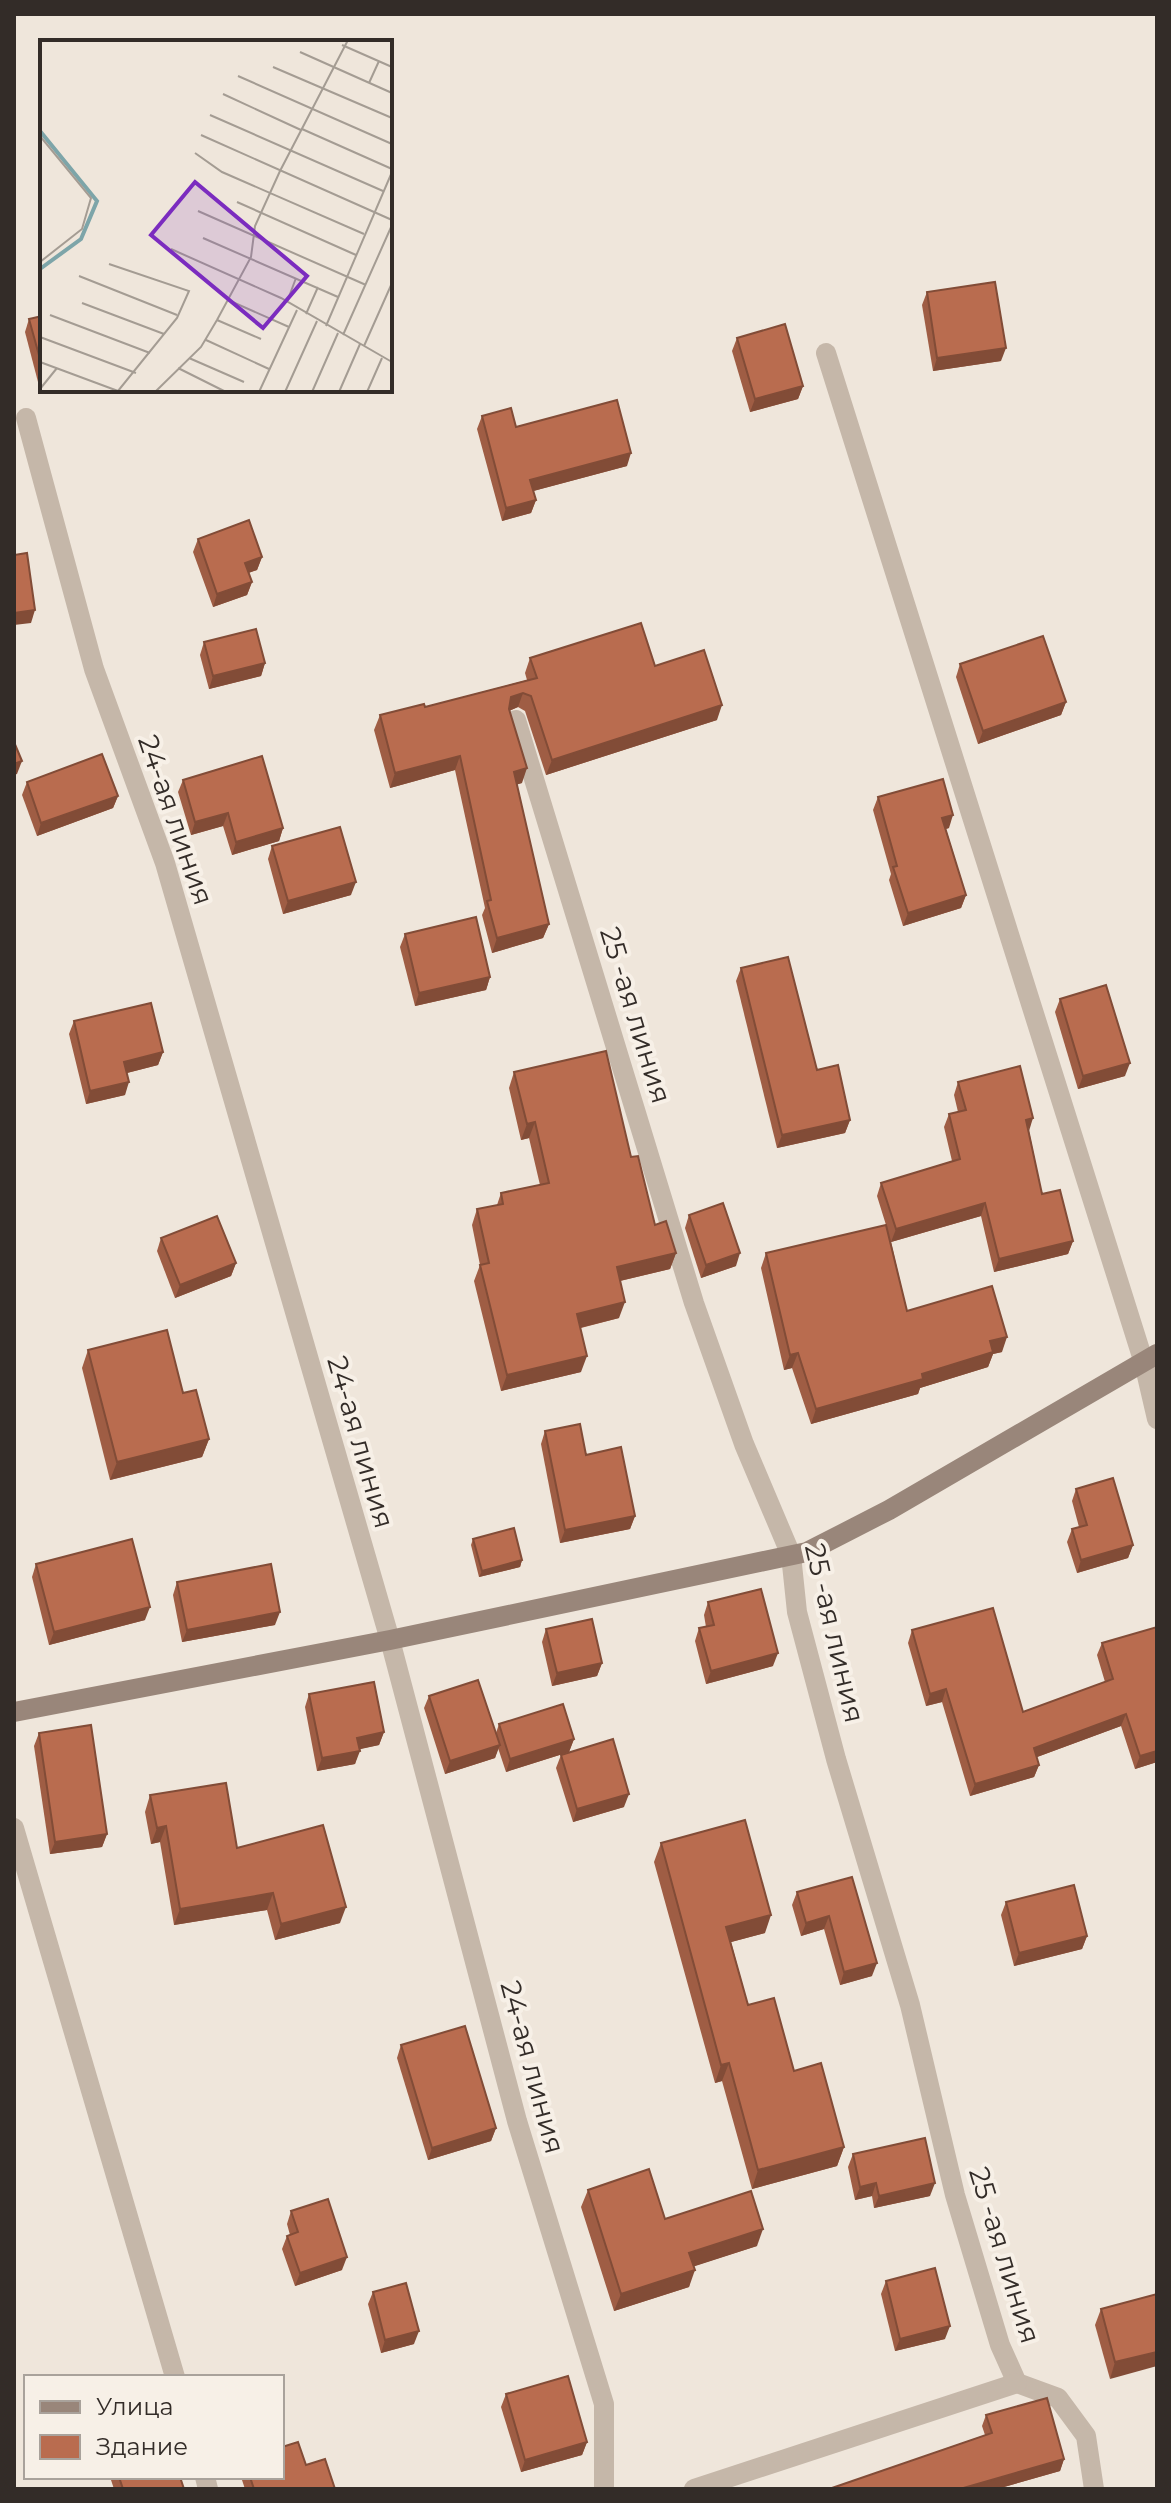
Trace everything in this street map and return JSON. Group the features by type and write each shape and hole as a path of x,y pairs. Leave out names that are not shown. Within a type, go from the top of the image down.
{"street":[{"path":"826,353 1150,1359 1157,1419"},
{"name":"24-ая линия","path":"26,418 94,669 165,863 390,1640 517,2121 604,2404 604,2489"},
{"name":"25 -ая линия","path":"516,720 694,1303 744,1444 791,1555 797,1612 836,1759 910,2005 955,2195 1000,2345 1017,2383 1058,2398 1086,2436 1094,2489"},
{"path":"14,1712 390,1640 807,1552 889,1510 1150,1359"},
{"path":"14,1828 174,2375"},
{"path":"694,2489 1017,2383"}],"building":[{"path":"995,282 1006,348 937,358 927,292"},
{"path":"40,316 40,359 29,319"},
{"path":"785,324 803,386 755,399 737,338"},
{"path":"617,400 631,453 530,480 536,500 506,508 482,416 511,408 516,427"},
{"path":"249,520 262,557 245,563 252,582 217,594 198,539"},
{"path":"27,553 35,610 14,613 14,555"},
{"path":"641,623 655,666 704,650 722,705 552,760 531,696 523,693 511,697 509,709 527,768 514,772 549,924 497,938 487,901 491,900 460,756 395,773 380,715 424,704 425,707 537,678 530,658"},
{"path":"256,629 265,663 213,676 204,642"},
{"path":"1043,636 1066,702 983,731 960,664"},
{"path":"14,742 22,761 14,764"},
{"path":"102,754 118,796 41,823 27,782"},
{"path":"262,756 283,828 236,842 228,813 195,822 183,780"},
{"path":"943,779 953,815 942,818 966,895 908,913 893,867 897,866 878,797"},
{"path":"340,827 356,882 288,901 272,846"},
{"path":"476,917 490,977 419,993 405,934"},
{"path":"788,957 817,1070 838,1065 850,1120 782,1135 741,968"},
{"path":"1106,985 1130,1063 1083,1076 1060,999"},
{"path":"151,1003 163,1052 124,1062 129,1082 90,1091 74,1021"},
{"path":"606,1051 631,1157 638,1156 655,1225 666,1221 676,1253 617,1267 625,1302 577,1314 587,1356 507,1375 480,1265 489,1263 477,1209 503,1204 501,1193 549,1183 535,1122 527,1124 514,1072"},
{"path":"1020,1066 1033,1118 1026,1120 1042,1194 1060,1190 1073,1241 999,1259 985,1203 896,1229 881,1183 960,1159 949,1114 966,1110 958,1082"},
{"path":"723,1203 740,1253 706,1265 689,1215"},
{"path":"217,1216 236,1263 180,1285 161,1238"},
{"path":"886,1225 907,1311 992,1286 1007,1337 990,1341 993,1352 922,1374 923,1379 816,1409 798,1353 790,1355 766,1253"},
{"path":"167,1330 183,1393 196,1390 209,1439 117,1462 88,1350"},
{"path":"580,1424 586,1455 621,1447 635,1516 565,1530 545,1431"},
{"path":"1113,1478 1133,1545 1081,1560 1072,1529 1087,1525 1076,1489"},
{"path":"514,1528 522,1560 482,1571 473,1539"},
{"path":"132,1539 150,1607 54,1632 36,1564"},
{"path":"271,1564 280,1612 187,1630 177,1582"},
{"path":"761,1589 778,1653 711,1671 699,1628 714,1625 708,1602"},
{"path":"993,1608 1023,1712 1113,1679 1102,1643 1157,1627 1157,1751 1140,1756 1126,1714 1034,1748 1039,1765 975,1784 946,1689 930,1694 912,1630"},
{"path":"592,1619 602,1663 557,1673 546,1629"},
{"path":"478,1680 500,1745 450,1761 429,1696"},
{"path":"374,1682 384,1732 357,1738 360,1751 322,1758 309,1694"},
{"path":"563,1704 574,1739 510,1759 499,1724"},
{"path":"91,1725 107,1834 55,1842 39,1733"},
{"path":"613,1739 629,1794 577,1809 561,1755"},
{"path":"226,1783 237,1848 323,1825 346,1907 281,1924 273,1893 180,1909 166,1826 157,1828 150,1795"},
{"path":"745,1820 771,1915 726,1927 748,2005 774,1998 794,2071 821,2063 844,2147 758,2170 729,2063 721,2065 661,1843"},
{"path":"852,1877 877,1963 844,1972 829,1916 806,1923 797,1892"},
{"path":"1074,1885 1087,1936 1019,1953 1006,1902"},
{"path":"465,2026 496,2128 432,2148 401,2045"},
{"path":"925,2138 935,2183 879,2196 876,2183 860,2187 853,2154"},
{"path":"649,2169 665,2219 751,2191 763,2229 689,2253 695,2270 621,2294 588,2190"},
{"path":"328,2199 347,2257 300,2273 287,2236 298,2232 291,2211"},
{"path":"935,2268 950,2326 900,2339 886,2281"},
{"path":"406,2283 419,2331 385,2340 373,2292"},
{"path":"1157,2294 1157,2352 1115,2362 1101,2309"},
{"path":"568,2376 587,2442 525,2460 506,2394"},
{"path":"1047,2398 1064,2459 960,2489 829,2489 992,2433 986,2415"},
{"path":"298,2442 306,2465 325,2459 335,2489 254,2489 251,2479 284,2479 284,2446"},
{"path":"120,2479 181,2479 184,2489 123,2489"}]}
